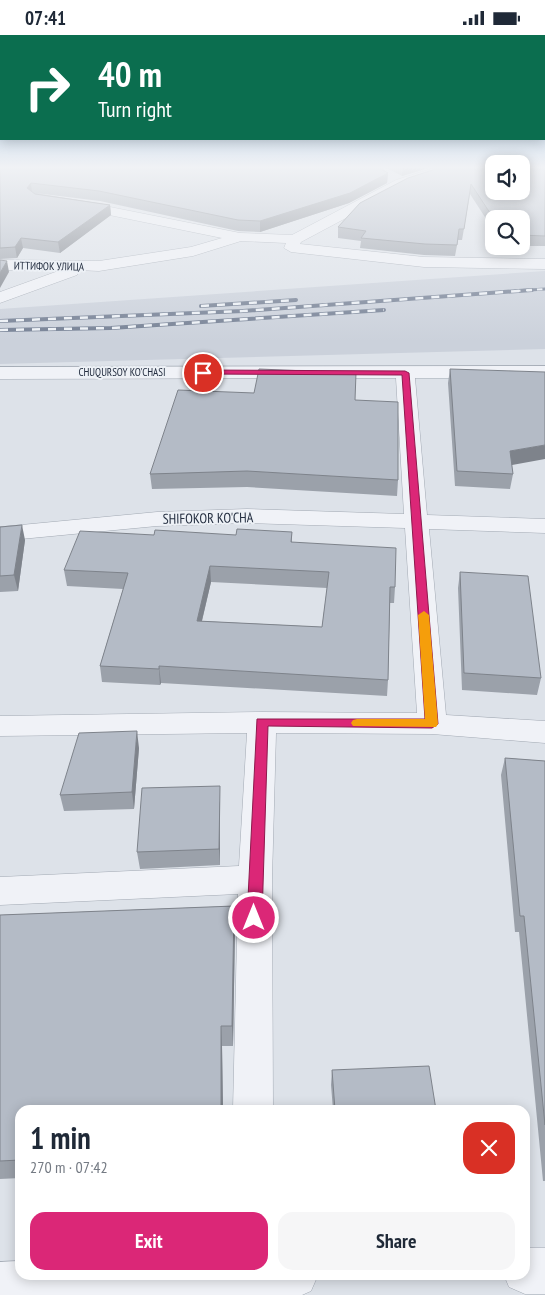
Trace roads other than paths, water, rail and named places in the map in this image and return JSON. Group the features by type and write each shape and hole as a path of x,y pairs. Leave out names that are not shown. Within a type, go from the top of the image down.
{"street":[{"path":"183,225 240,237"},
{"name":"ИТТИФОК УЛИЦА","path":"0,298 63,274 99,266 193,251 240,237 293,244 327,225"},
{"path":"293,244 424,262 545,264"},
{"name":"ИТТИФОК УЛИЦА","path":"0,265 99,266"},
{"name":"CHUQURSOY KO'CHASI","path":"0,373 545,372"},
{"path":"405,373 432,724"},
{"name":"SHIFOKOR KO'CHA","path":"0,534 98,524 247,516 545,526"},
{"path":"252,1105 255,879 262,722"},
{"path":"0,726 262,722 432,724 545,733"},
{"path":"0,891 255,879"},
{"path":"530,1271 545,1271"},
{"path":"0,1285 251,1282 264,1280"}],"railway":[{"path":"515,291 545,289"},
{"path":"0,321 243,311 532,290"},
{"path":"201,306 296,300"},
{"path":"0,330 111,328 384,310"}]}
